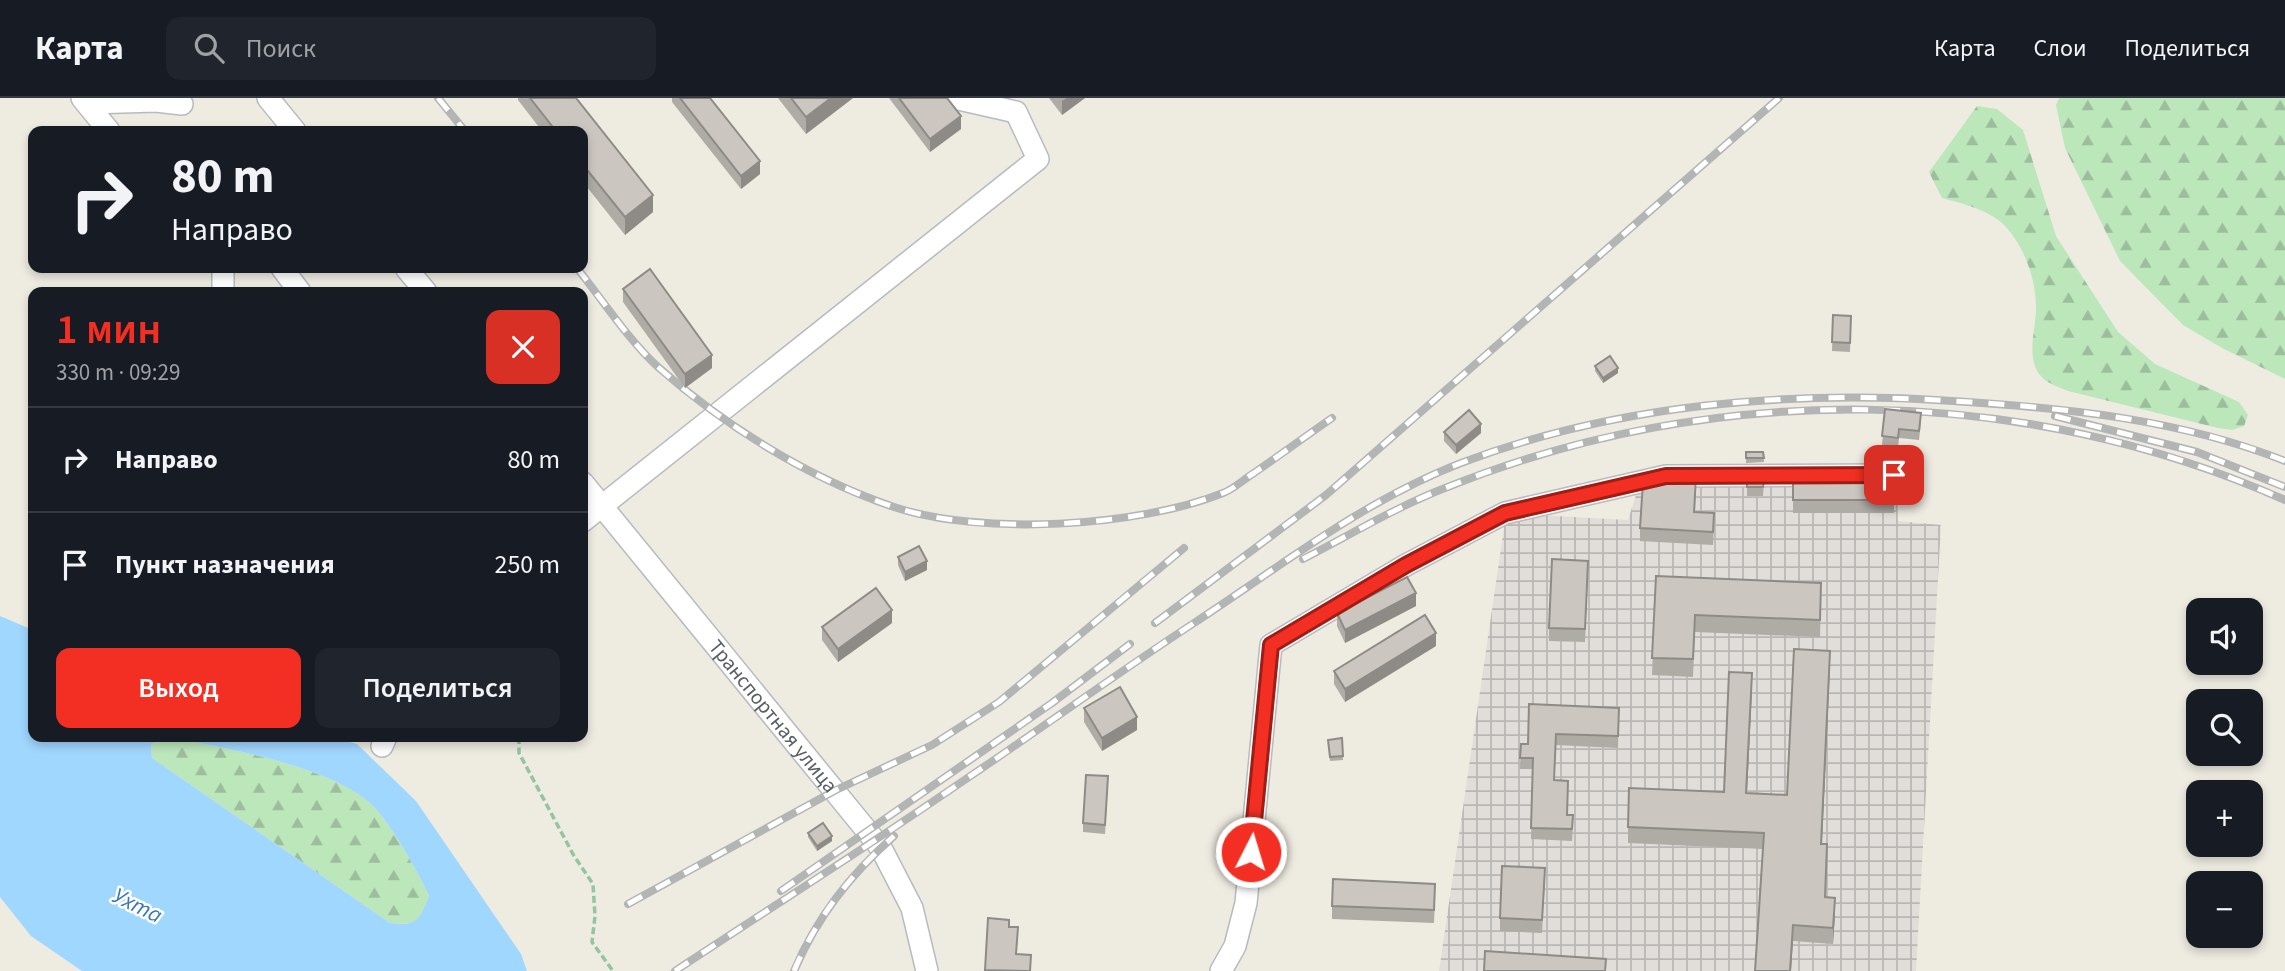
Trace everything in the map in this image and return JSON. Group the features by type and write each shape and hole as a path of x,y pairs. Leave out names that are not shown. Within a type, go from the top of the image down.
{"street":[{"path":"268,98 291,126"},
{"path":"588,517 1038,159 1016,112 954,98"},
{"path":"85,101 156,100 182,104"},
{"path":"85,101 105,126"},
{"path":"410,273 422,287"},
{"path":"1221,971 1235,946 1246,904 1271,645 1406,565 1505,513 1666,476 1894,475"},
{"name":"Транспортная улица","path":"588,489 881,848 912,908 927,971"}],"path":[{"path":"519,742 519,754 574,856 593,884 595,916 592,942 613,971"}],"shaded area":[{"path":"1658,484 1778,485 1897,491 1898,521 1941,525 1916,971 1439,971 1505,521 1536,515 1628,520 1636,495"}],"green space":[{"path":"2059,98 2285,98 2285,379 2183,325 2120,261 2065,148 2056,105"},
{"path":"1977,106 1997,109 2023,130 2056,236 2118,332 2155,364 2239,402 2248,415 2244,426 2232,430 2218,428 2068,391 2040,376 2032,353 2036,300 2032,276 2023,253 2010,232 1989,214 1942,198 1929,172"},
{"path":"195,742 249,754 306,770 354,792 380,813 419,875 429,896 420,916 406,924 390,923 152,758 151,744"}],"water":[{"name":"Ухта","path":"0,616 28,628 28,742 156,742 151,744 152,758 390,923 406,924 416,920 429,896 404,849 373,806 354,792 306,770 195,742 357,744 416,801 521,954 527,971 82,971 31,936 0,897"}],"building":[{"path":"530,98 576,98 653,195 625,217 588,171 588,126 552,126"},
{"path":"680,98 710,98 760,161 741,176"},
{"path":"791,98 831,98 806,117"},
{"path":"899,98 947,98 961,116 930,139"},
{"path":"650,269 712,355 685,374 623,289"},
{"path":"1833,315 1851,316 1850,343 1832,342"},
{"path":"1610,356 1618,368 1603,378 1595,366"},
{"path":"1885,409 1921,413 1919,431 1899,429 1898,438 1882,436"},
{"path":"1469,410 1481,424 1456,445 1444,432"},
{"path":"1746,452 1763,452 1764,458 1746,458"},
{"path":"1668,476 1696,476 1694,512 1714,513 1713,532 1640,528 1643,482"},
{"path":"1793,476 1894,476 1894,500 1793,500"},
{"path":"1747,480 1764,480 1763,487 1747,487"},
{"path":"919,546 927,561 905,572 898,557"},
{"path":"1552,559 1588,561 1585,629 1549,628"},
{"path":"1656,576 1821,583 1820,620 1695,615 1693,659 1652,658"},
{"path":"1407,577 1416,593 1345,630 1337,613"},
{"path":"876,588 892,610 838,649 822,627"},
{"path":"1425,615 1436,633 1345,689 1334,671"},
{"path":"1794,649 1830,651 1821,844 1827,844 1825,897 1835,898 1833,928 1793,925 1790,971 1755,971 1764,833 1628,827 1629,788 1724,792 1729,672 1752,673 1746,793 1787,795"},
{"path":"1120,687 1137,717 1102,738 1084,708"},
{"path":"1529,704 1619,708 1618,736 1556,734 1554,780 1568,781 1567,815 1573,815 1572,829 1531,828 1533,758 1520,758 1521,744 1528,744"},
{"path":"1342,738 1343,756 1330,757 1328,740"},
{"path":"1086,775 1108,776 1105,825 1083,823"},
{"path":"823,823 832,836 817,846 808,833"},
{"path":"1502,866 1545,868 1542,920 1500,918"},
{"path":"1333,879 1435,884 1434,910 1332,906"},
{"path":"988,918 1009,920 1009,927 1018,927 1016,954 1031,955 1030,971 985,970"},
{"path":"1485,951 1606,959 1605,971 1484,971"}],"railway":[{"path":"438,98 461,126"},
{"path":"1155,623 1326,495 1779,98"},
{"path":"581,273 647,357 739,430 830,481 894,507 930,516 970,522 1059,524 1148,514 1188,505 1231,489 1332,418"},
{"path":"675,971 930,804 1356,515 1425,478 1520,443 1580,427 1704,406 1766,400 1891,398 2038,407 2122,418 2204,435 2285,461"},
{"path":"1303,559 1391,512 1445,488 1547,453 1652,428 1759,413 1867,410 1974,416 2080,434 2184,461 2285,500"},
{"path":"2055,416 2197,452 2285,487"},
{"path":"628,904 836,790 932,745 999,702 1184,548"},
{"path":"781,891 1052,703 1130,644"},
{"path":"794,971 813,933 836,898 863,866 894,836"}],"route":[{"path":"1251,852 1271,645 1406,565 1505,513 1666,476 1894,475"}]}
